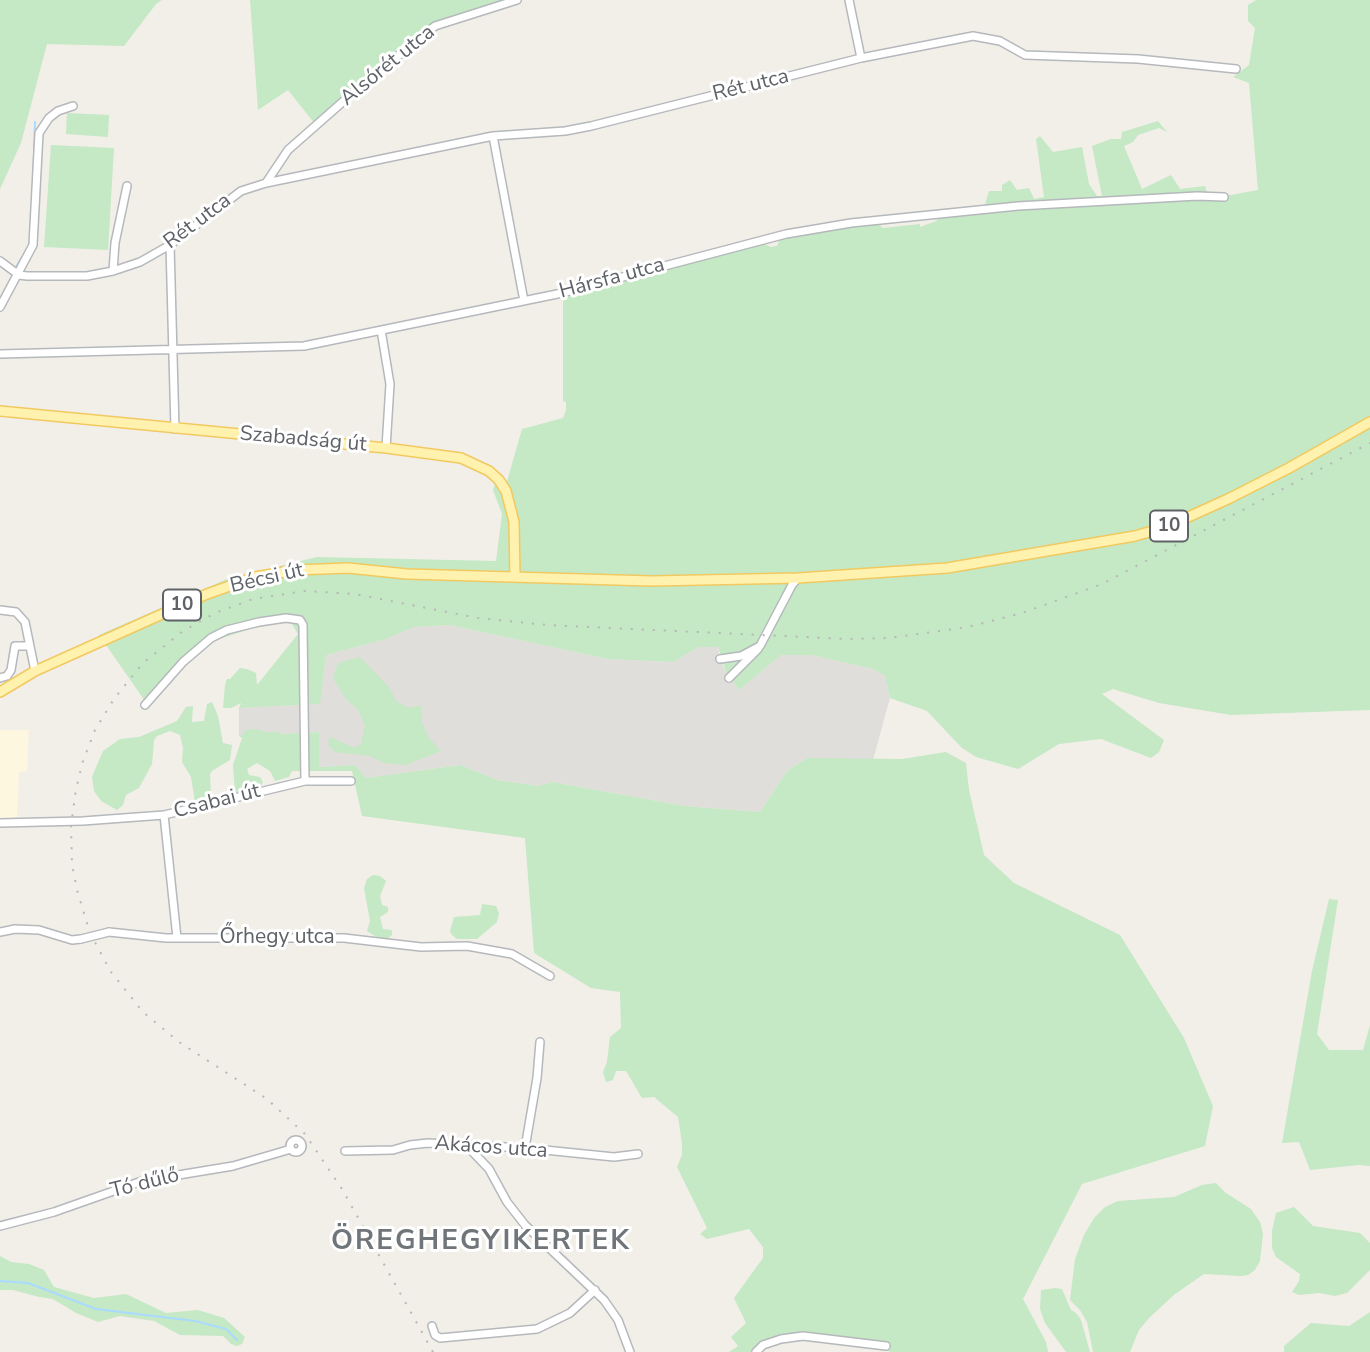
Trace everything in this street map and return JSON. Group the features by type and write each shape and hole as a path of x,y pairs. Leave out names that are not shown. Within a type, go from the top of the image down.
{"main road":[{"name":"Szabadság út","path":"0,411 386,448 461,458 489,471 499,481 510,501 514,523 515,577"},
{"name":"10","path":"515,577 652,581 798,578 947,568 1135,536 1166,527 1228,499 1370,422"},
{"name":"Bécsi út","path":"0,692 35,671 207,594 276,573 348,568 407,574 515,577"}],"street":[{"name":"Alsórét utca","path":"265,183 288,150 435,26 517,0"},
{"path":"849,0 861,58"},
{"name":"Rét utca","path":"19,275 87,276 132,265 170,245 241,191 265,183 493,136 565,131 591,126 861,58 973,36 1000,41 1025,55 1138,59 1236,69"},
{"path":"0,307 30,254 35,237 39,133 49,118 58,111 73,106"},
{"path":"493,136 524,301"},
{"path":"113,271 115,243 127,186"},
{"name":"Hársfa utca","path":"0,354 296,346 524,301 776,237 851,223 1018,206 1201,195 1224,197"},
{"path":"170,245 175,429"},
{"path":"0,261 19,275"},
{"path":"381,330 390,384 386,448"},
{"path":"729,678 746,664 760,646 786,595 798,578"},
{"path":"777,579 784,584 786,595"},
{"path":"0,610 11,610 23,618 27,626 35,671"},
{"path":"145,705 166,679 211,638 227,630 259,622 286,618 300,620 303,625 306,781"},
{"path":"0,678 10,673 15,646 29,646"},
{"path":"720,659 741,656 760,646"},
{"name":"Csabai út","path":"0,823 164,815 306,781 351,781"},
{"path":"164,815 177,938"},
{"name":"Őrhegy utca","path":"0,932 15,929 39,930 72,940 109,932 177,938 344,938 421,947 467,946 512,954 550,976"},
{"path":"525,1148 540,1042"},
{"name":"Akácos utca","path":"345,1151 393,1150 410,1144 428,1143 525,1148 614,1157 638,1154"},
{"path":"468,1146 489,1169 507,1202 525,1225 595,1290 618,1320 630,1352"},
{"name":"Tó dűlő","path":"0,1226 54,1212 142,1181 233,1166 291,1149"},
{"path":"432,1326 435,1335 440,1338 537,1329 570,1313 595,1290"},
{"path":"758,1351 763,1345 803,1336 886,1346"}],"shaded area":[{"path":"449,625 608,659 673,662 699,647 718,647 726,672 739,690 781,655 811,655 873,669 885,676 890,698 873,760 807,758 787,771 760,812 685,806 552,782 540,786 497,780 460,765 366,778 355,765 319,767 319,732 239,736 239,708 319,704 326,655 386,639 414,627"},
{"path":"0,730 29,730 27,771 19,772 17,817 0,819"}],"green space":[{"path":"0,0 162,0 124,46 47,44 21,143 0,189"},
{"path":"250,0 507,0 431,23 315,124 288,90 258,110"},
{"path":"1256,0 1370,0 1370,710 1231,715 1159,703 1113,689 1102,694 1164,740 1159,752 1151,758 1101,739 1059,744 1018,769 976,757 962,748 927,711 890,698 885,676 873,669 811,655 781,655 739,690 726,672 718,647 699,647 673,662 608,659 449,625 414,627 386,639 326,655 320,704 239,708 241,703 231,708 223,708 227,679 240,668 247,669 256,673 257,685 298,634 290,621 250,629 210,642 147,704 99,635 227,579 317,557 496,561 502,514 493,490 495,483 504,492 522,429 563,418 566,410 566,402 563,401 563,295 762,243 771,247 777,246 781,237 875,221 883,228 920,224 920,227 936,221 940,216 983,211 989,191 1002,191 1002,185 1010,180 1017,190 1029,188 1034,199 1044,197 1036,139 1040,136 1053,152 1082,147 1089,184 1097,196 1102,196 1092,146 1111,139 1121,139 1122,132 1158,121 1167,132 1159,128 1138,135 1133,142 1124,146 1142,189 1171,175 1180,189 1205,186 1209,199 1258,190 1249,83 1233,77 1249,65 1255,28 1248,21 1248,5"},
{"path":"67,113 109,115 108,137 66,134"},
{"path":"51,145 114,148 108,250 44,247"},
{"path":"360,657 389,687 397,702 410,708 421,705 422,722 428,737 441,751 406,765 384,763 370,756 335,752 328,745 330,737 355,748 361,744 365,726 359,711 345,698 333,678 338,663"},
{"path":"212,702 218,716 223,743 232,745 230,760 210,774 211,797 195,802 191,777 182,762 180,735 170,731 154,740 152,764 139,788 126,795 123,805 117,810 101,801 94,791 92,777 103,751 120,739 139,737 177,721 186,707 193,706 192,722 204,721 207,704"},
{"path":"256,729 280,734 319,732 319,767 355,765 366,778 460,765 497,780 539,786 552,782 685,806 760,812 787,771 807,758 902,759 946,752 966,763 969,790 984,855 1014,883 1120,935 1184,1038 1213,1106 1205,1146 1082,1184 1023,1299 1046,1342 1048,1352 891,1352 804,1332 762,1343 753,1352 729,1352 738,1346 731,1337 746,1323 734,1298 763,1258 763,1247 749,1229 707,1239 700,1234 707,1228 677,1167 682,1155 678,1117 654,1097 642,1098 626,1071 616,1071 613,1080 606,1082 603,1072 610,1037 621,1028 620,992 591,988 534,953 525,838 362,816 352,771 292,771 289,777 275,781 270,771 257,763 247,769 249,775 260,777 263,782 260,788 235,793 233,765 242,738 239,736 243,735 245,730"},
{"path":"373,875 386,881 380,896 382,905 388,907 388,912 380,917 383,929 392,930 392,935 387,939 378,938 367,931 370,921 364,888 367,879"},
{"path":"1329,899 1338,900 1317,1034 1329,1050 1363,1050 1370,1025 1370,1166 1310,1170 1299,1142 1282,1143 1312,971"},
{"path":"482,904 496,906 499,913 497,922 477,939 457,939 452,935 450,931 454,917 480,915"},
{"path":"1216,1183 1251,1209 1260,1222 1263,1234 1260,1261 1255,1270 1240,1276 1204,1274 1175,1294 1149,1318 1139,1330 1130,1352 1093,1352 1087,1322 1070,1300 1075,1259 1094,1218 1105,1207 1118,1201 1174,1197 1202,1185"},
{"path":"1294,1207 1313,1226 1360,1233 1370,1243 1370,1270 1347,1293 1335,1296 1319,1293 1299,1295 1292,1292 1300,1274 1276,1257 1272,1248 1272,1231 1276,1213"},
{"path":"0,1256 11,1262 29,1264 44,1270 54,1287 94,1298 126,1294 166,1313 198,1310 224,1318 245,1337 242,1344 237,1346 223,1336 180,1335 154,1321 120,1316 98,1322 53,1299 13,1290 0,1290"},
{"path":"1062,1289 1071,1310 1081,1320 1090,1352 1066,1352 1045,1323 1040,1309 1041,1290"},
{"path":"1370,1312 1370,1352 1284,1352 1284,1346 1311,1323 1349,1326"}],"waterway":[{"path":"33,184 35,122"},
{"path":"16,267 26,251"},
{"path":"0,1281 28,1283 96,1309 195,1321 226,1329 237,1340"}],"railway":[{"path":"433,1352 342,1189 305,1134 267,1099 179,1042 143,1012 111,972 90,933 72,864 71,826 76,789 95,730 114,699 142,664 183,631 215,613 253,599 305,591 355,594 478,618 547,625 847,639 889,638 968,627 1022,613 1102,584 1370,443"}],"district":[{"name":"ÖREGHEGYIKERTEK","path":"481,1242"}]}
